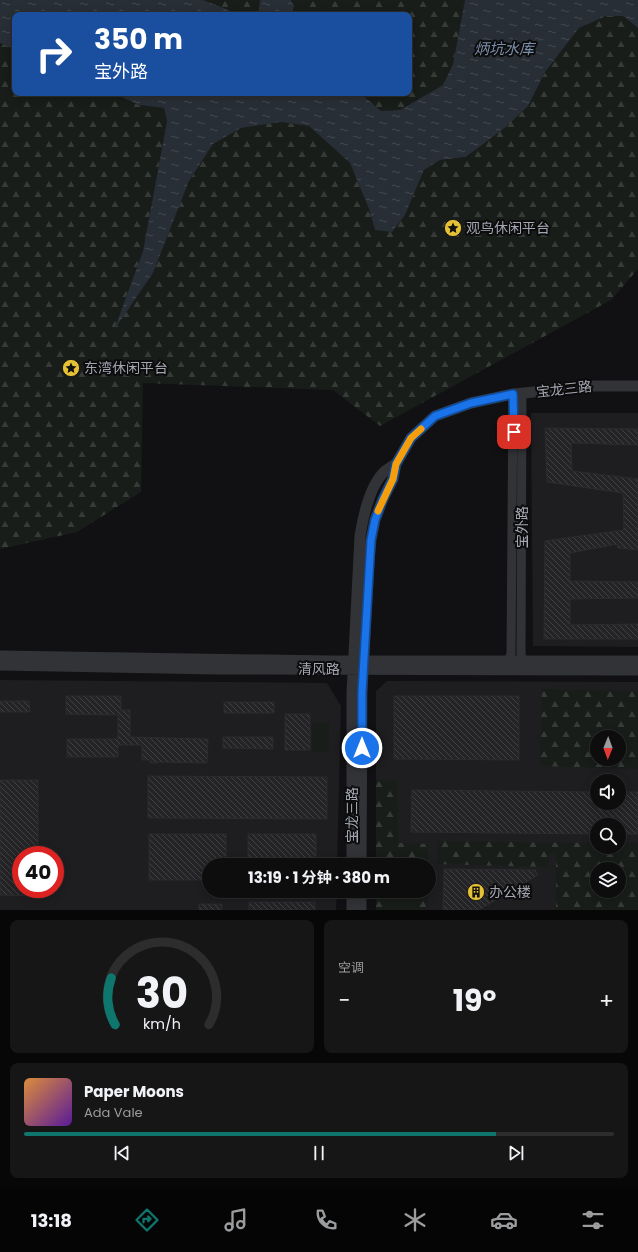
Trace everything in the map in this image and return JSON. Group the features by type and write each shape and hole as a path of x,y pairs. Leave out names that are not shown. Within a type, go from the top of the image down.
{"street":[{"name":"宝龙三路","path":"352,858 352,693 358,665 371,540 375,520 393,479 396,464 411,438 435,416 471,403 518,394 595,386 638,386"},
{"name":"宝外路","path":"508,661 511,654 518,394"},
{"name":"宝外路","path":"518,394 521,654 524,661"},
{"name":"清风路","path":"0,656 638,670"},
{"name":"清风路","path":"0,666 224,669 508,661 638,661"},
{"name":"宝龙三路","path":"358,665 361,858"},
{"path":"352,898 352,910"},
{"path":"361,898 361,910"}],"shaded area":[{"path":"531,413 638,413 638,647 533,646"},
{"path":"0,680 327,683 341,706 337,858 202,858 202,898 337,898 336,910 0,910"},
{"path":"387,681 638,682 638,910 376,910 376,898 436,898 436,858 376,858 376,691"}],"green space":[{"path":"203,0 260,0 258,12 230,12 229,10"},
{"path":"291,0 465,0 453,64 443,85 400,110 381,111 364,96 412,96 412,12 293,12"},
{"path":"606,16 623,16 638,28 638,269 611,300 380,426 333,390 143,383 141,492 77,532 0,549 0,43 12,48 12,96 120,96 139,105 164,108 167,121 143,251 115,328 153,273 189,181 213,144 241,128 281,122 309,126 350,163 369,209 375,230 405,215 424,170 440,160 467,157 528,106 545,72 579,28"},
{"path":"542,689 638,691 638,769 540,766"},
{"path":"313,723 329,723 329,752 312,752"},
{"path":"376,780 397,781 398,843 428,844 428,858 376,858"},
{"path":"437,841 590,843 590,854 626,854 626,843 638,843 638,910 556,910 556,854 549,853 549,867 437,864"},
{"path":"376,898 428,898 428,910 376,910"},
{"path":"395,898 417,898 418,910 395,910"}],"water":[{"path":"0,0 203,0 229,10 230,12 12,12 12,48 0,43"},
{"path":"260,0 291,0 293,5 293,12 258,12"},
{"name":"炳坑水库","path":"465,0 638,0 638,28 623,16 606,16 579,28 545,72 528,106 507,126 466,157 440,160 424,170 405,215 392,232 375,230 369,209 350,163 309,126 281,122 241,128 213,144 189,181 153,273 114,330 143,251 167,121 164,108 139,105 120,96 364,96 381,111 400,110 443,85 453,64"}],"building":[{"path":"545,428 638,429 638,445 571,443 572,471 638,479 638,550 618,548 617,544 570,553 570,581 638,582 638,598 570,599 570,625 638,624 638,639 544,639 545,541 624,530 623,493 547,482"},
{"path":"66,696 121,696 121,710 130,710 130,737 208,739 207,763 150,763 150,760 142,760 142,745 118,745 118,757 67,757 67,739 118,739 118,715 66,714"},
{"path":"394,696 519,696 519,760 394,759"},
{"path":"0,701 29,701 30,712 0,712"},
{"path":"224,702 274,702 274,713 224,713"},
{"path":"285,714 310,714 310,750 285,750"},
{"path":"223,737 273,737 273,749 223,748"},
{"path":"148,776 327,777 327,819 148,818"},
{"path":"0,780 38,780 38,846 12,846 12,895 0,895"},
{"path":"412,790 590,792 590,810 626,810 626,792 638,792 638,834 626,834 626,818 590,818 590,834 411,832"},
{"path":"149,834 226,834 226,858 202,858 202,880 149,880"},
{"path":"248,834 316,834 316,858 248,858"},
{"name":"办公楼","path":"444,869 535,870 538,875 479,910 443,910"},
{"path":"249,902 315,902 315,910 249,910"},
{"path":"199,904 222,904 222,910 199,910"}],"slow traffic":[{"path":"378,511 393,479 396,464 411,438 421,429"}],"place":[{"name":"观鸟休闲平台","path":"453,228"},
{"name":"东湾休闲平台","path":"71,368"},
{"name":"办公楼","path":"476,892"}],"route":[{"path":"362,748 362,692 371,540 375,520 393,479 396,464 411,438 435,416 471,403 513,394 514,432"}]}
